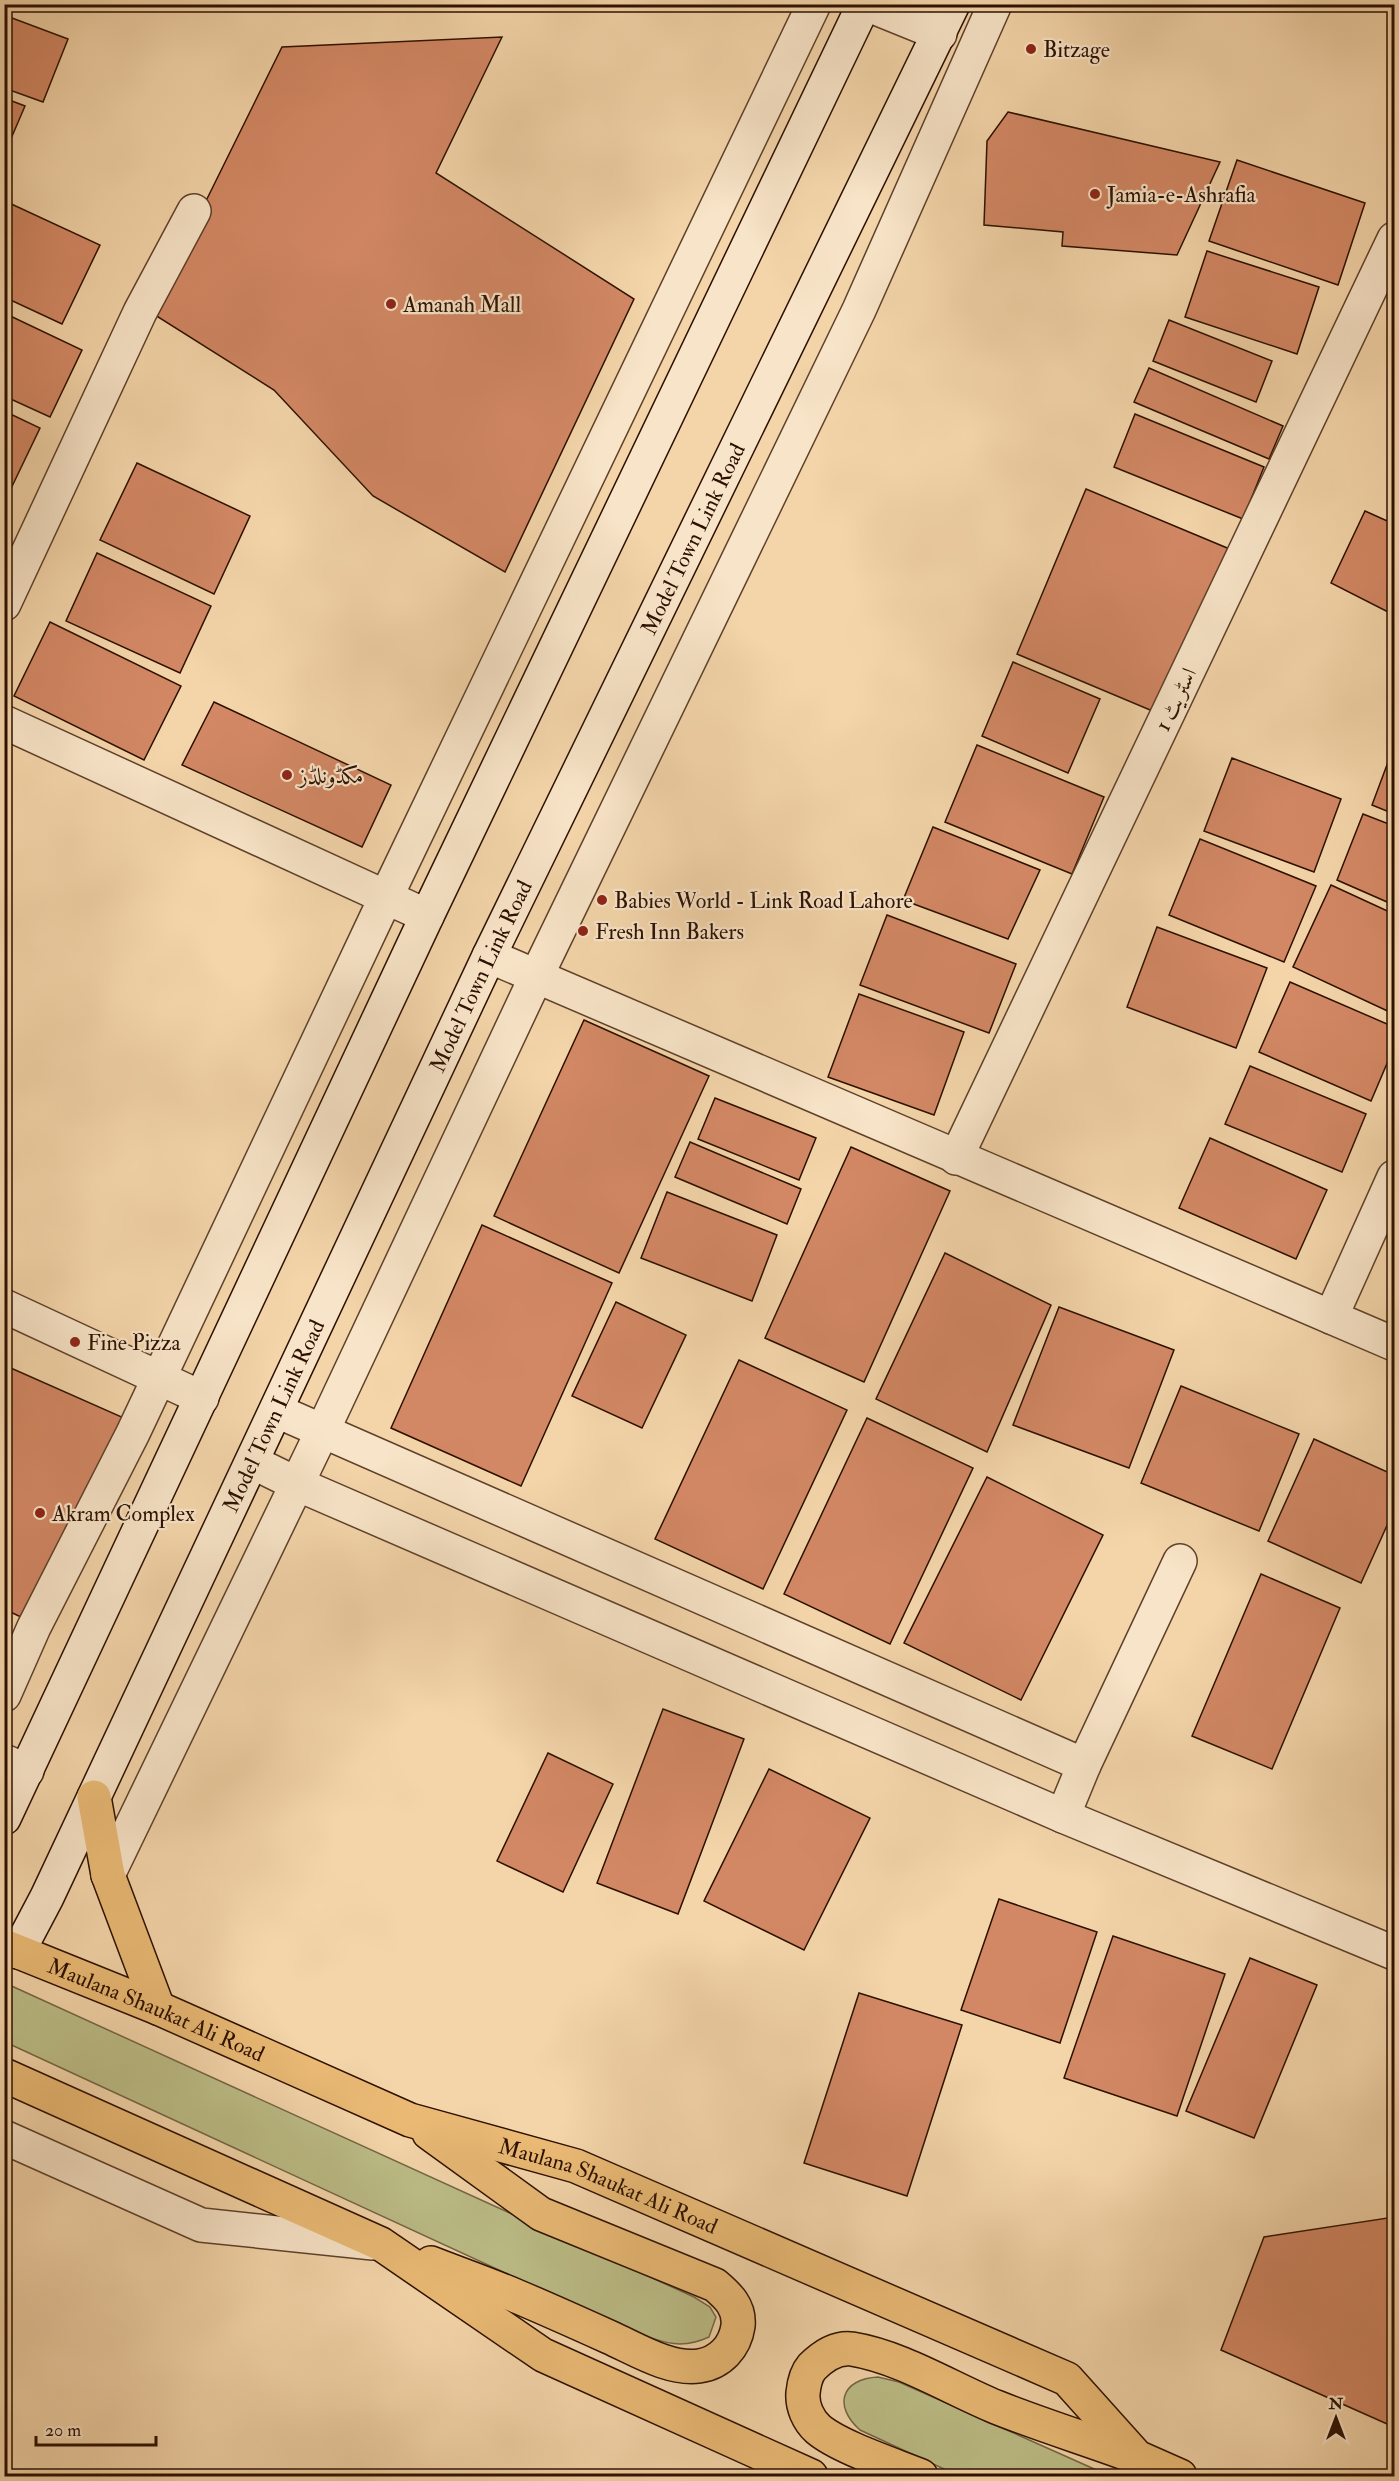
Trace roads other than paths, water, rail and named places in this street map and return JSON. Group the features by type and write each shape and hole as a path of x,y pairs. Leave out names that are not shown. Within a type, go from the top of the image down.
{"main road":[{"path":"94,1797 108,1875 158,2008"},
{"name":"Maulana Shaukat Ali Road","path":"11,1949 158,2008 410,2120 576,2166 1067,2379 1137,2457 1180,2476"},
{"path":"4,2075 381,2244 514,2295 664,2361 698,2366 711,2363 729,2350 737,2335 736,2309 730,2297 715,2285 541,2214 410,2120"},
{"path":"381,2244 543,2355 811,2476"},
{"path":"921,2476 840,2442 818,2429 808,2417 803,2402 804,2382 810,2370 824,2356 848,2349 879,2355 996,2407 1137,2457"}],"street":[{"path":"4,1695 34,1627 134,1433 386,897 814,4"},
{"path":"4,1818 16,1766 202,1398 427,916 865,4 940,34"},
{"name":"Model Town Link Road","path":"11,1949 94,1797 489,956 953,4"},
{"path":"108,1875 322,1432 536,977 859,310 996,4"},
{"path":"4,604 140,312 194,210"},
{"name":"اسٹریٹ 1","path":"956,1158 1395,239"},
{"path":"4,723 427,916"},
{"path":"489,956 956,1158 1395,1344"},
{"path":"1331,1317 1395,1178"},
{"path":"4,1306 202,1398"},
{"path":"277,1411 1084,1765"},
{"path":"252,1462 297,1484 1063,1816 1395,1953"},
{"path":"1063,1816 1084,1765 1180,1561"},
{"path":"4,2137 201,2225 381,2244"}],"place":[{"name":"Bitzage","path":"1031,49"},
{"name":"Jamia-e-Ashrafia","path":"1095,194"},
{"name":"Amanah Mall","path":"391,304"},
{"name":"مکڈونلڈز","path":"287,775"},
{"name":"Babies World - Link Road Lahore","path":"602,900"},
{"name":"Fresh Inn Bakers","path":"583,931"},
{"name":"Fine Pizza","path":"75,1342"},
{"name":"Akram Complex","path":"40,1513"}]}
